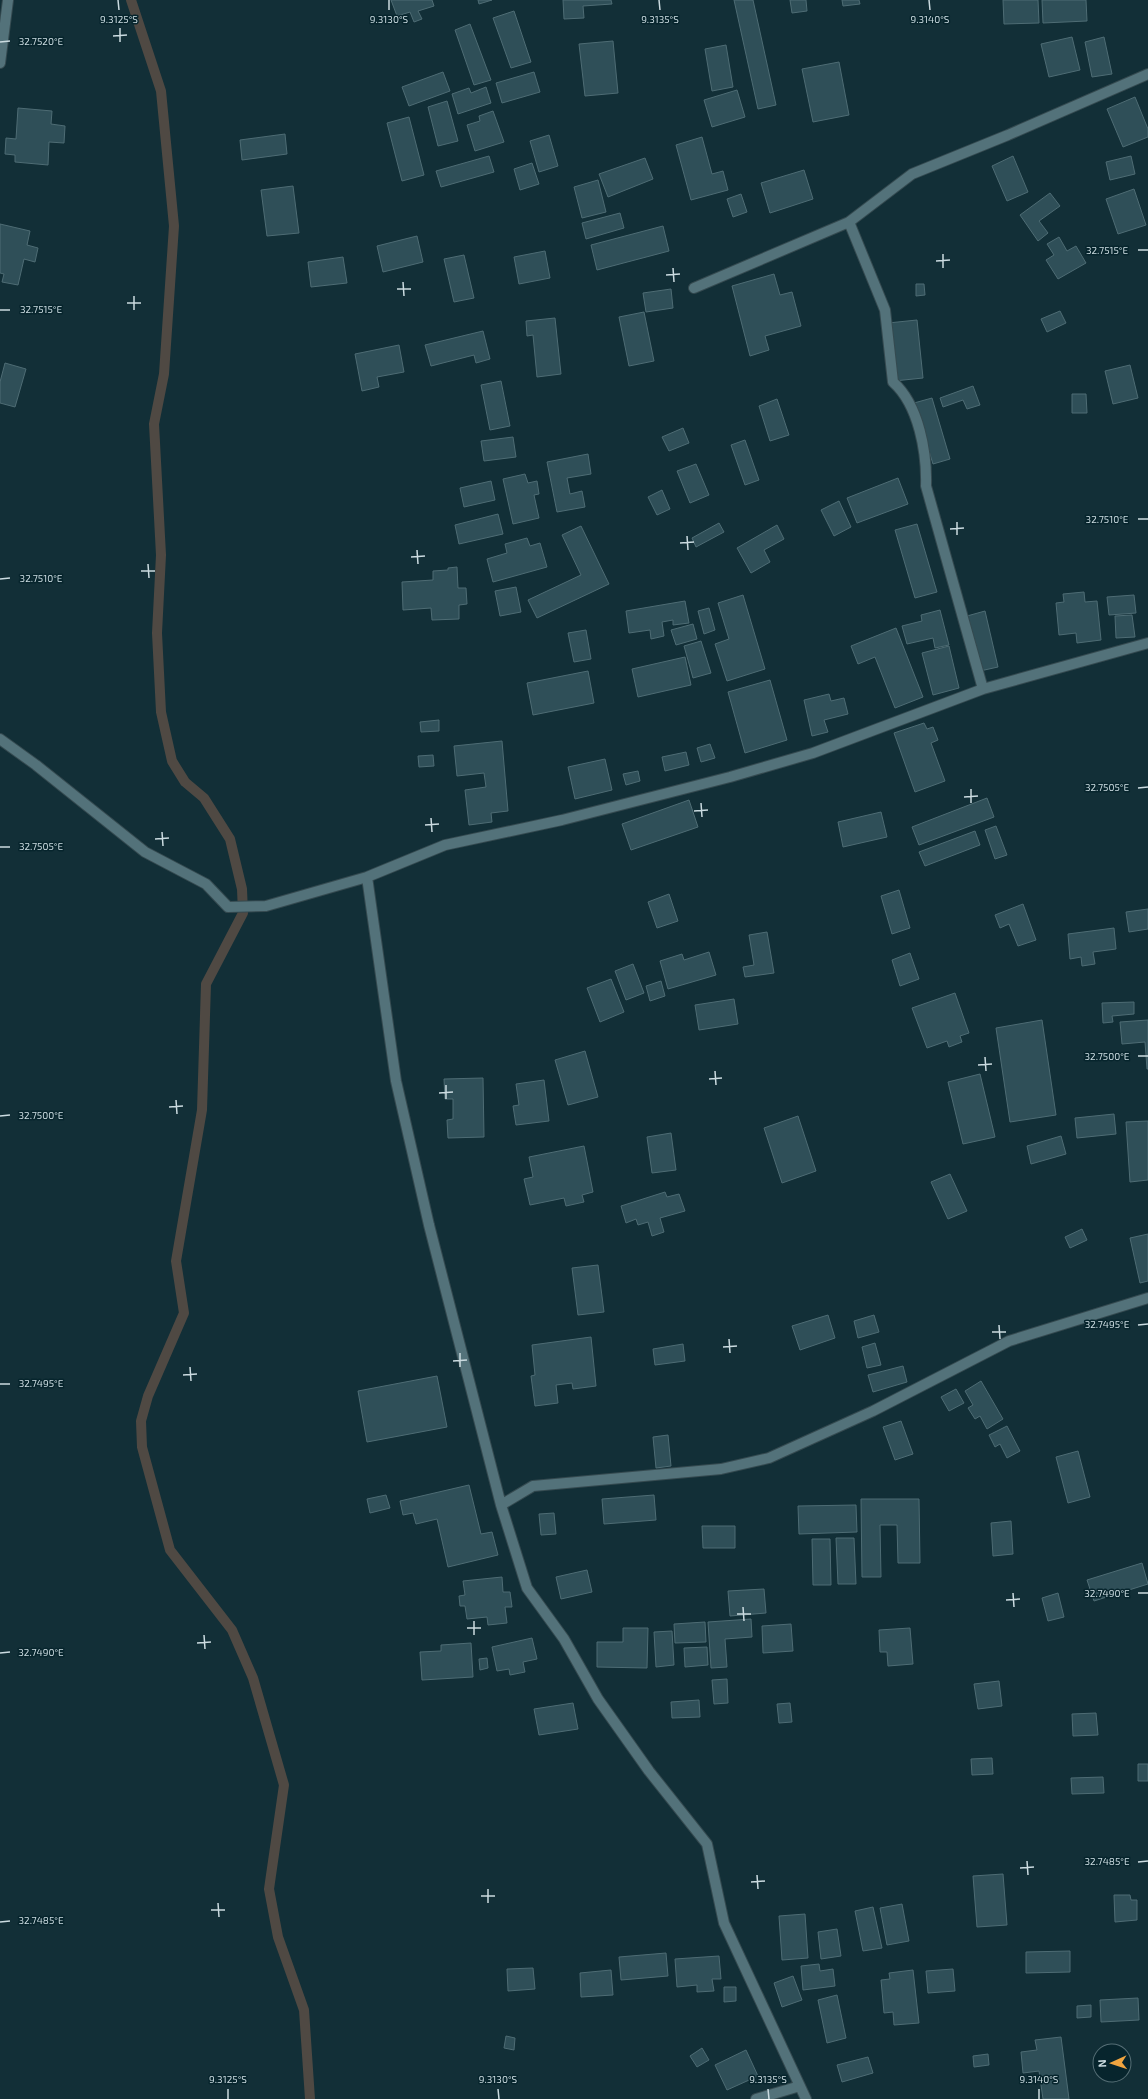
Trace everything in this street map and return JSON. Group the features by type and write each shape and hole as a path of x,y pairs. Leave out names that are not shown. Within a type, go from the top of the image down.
{"street":[{"path":"0,63 8,0"},
{"path":"694,288 849,222 912,174 1008,135 1148,74"},
{"path":"849,222 885,310 893,382 903,391 914,412 927,466 926,486 983,689"},
{"path":"0,739 36,765 145,852 206,884 228,907 266,906 367,877 445,845 570,818 730,777 813,752 983,689 1148,642"},
{"path":"367,877 396,1081 429,1225 501,1505 527,1588 564,1639 607,1712 649,1772 707,1844 724,1923 806,2099"},
{"path":"501,1505 533,1486 721,1469 769,1458 873,1411 1009,1341 1148,1298"},
{"path":"756,2099 800,2086"}],"building":[{"path":"391,0 432,0 434,6 418,11 422,19 414,22 410,12 397,16"},
{"path":"478,0 492,0 479,4"},
{"path":"563,0 611,0 612,4 583,6 584,18 564,19"},
{"path":"734,0 753,0 776,105 758,109"},
{"path":"790,0 806,0 807,11 792,13"},
{"path":"842,0 859,0 860,4 843,6"},
{"path":"1003,0 1038,0 1039,23 1004,24"},
{"path":"1042,0 1086,0 1087,21 1043,23"},
{"path":"514,11 531,62 511,68 493,18"},
{"path":"470,24 491,80 474,85 455,30"},
{"path":"1072,37 1080,70 1049,77 1041,44"},
{"path":"1104,37 1112,74 1092,77 1085,42"},
{"path":"613,41 618,93 585,96 579,44"},
{"path":"726,45 733,87 712,91 705,49"},
{"path":"839,62 849,115 813,122 802,69"},
{"path":"443,72 450,91 409,106 402,87"},
{"path":"534,72 540,92 502,103 496,83"},
{"path":"486,87 491,103 458,114 452,94 469,88 471,93"},
{"path":"737,90 745,117 712,127 704,100"},
{"path":"1135,97 1148,129 1148,137 1123,147 1107,109"},
{"path":"447,101 458,141 438,146 428,107"},
{"path":"18,108 52,111 51,124 65,126 64,143 49,142 48,165 15,162 15,155 5,154 6,138 16,139"},
{"path":"493,111 504,142 475,151 467,125 480,121 479,116"},
{"path":"409,117 424,175 402,181 387,123"},
{"path":"285,134 287,154 242,160 240,140"},
{"path":"549,135 558,166 539,172 530,141"},
{"path":"702,137 712,174 723,171 728,190 691,200 676,145"},
{"path":"489,156 494,172 441,187 436,171"},
{"path":"1013,156 1028,192 1007,201 992,166"},
{"path":"1131,156 1135,174 1110,180 1106,162"},
{"path":"645,158 653,179 608,197 599,174"},
{"path":"532,163 539,184 520,190 514,169"},
{"path":"804,170 813,199 770,213 761,183"},
{"path":"598,180 606,212 582,218 574,187"},
{"path":"293,186 299,233 267,236 261,190"},
{"path":"1134,189 1146,225 1118,234 1106,199"},
{"path":"1050,193 1060,206 1039,221 1048,233 1038,241 1020,215"},
{"path":"741,194 747,212 733,217 727,199"},
{"path":"620,213 624,228 586,239 582,223"},
{"path":"0,224 30,231 27,245 38,248 35,262 24,259 18,285 2,282 4,274 0,273"},
{"path":"663,226 669,251 597,270 591,245"},
{"path":"417,236 423,262 383,272 377,246"},
{"path":"1059,237 1067,251 1076,246 1086,263 1058,279 1046,260 1054,255 1047,244"},
{"path":"545,251 550,278 519,284 514,257"},
{"path":"464,255 474,298 454,302 444,259"},
{"path":"343,257 347,283 311,287 308,262"},
{"path":"774,274 780,295 792,292 801,326 765,336 769,350 750,356 732,286"},
{"path":"916,284 924,284 925,295 916,296"},
{"path":"671,289 673,308 646,312 643,293"},
{"path":"1060,311 1066,323 1047,332 1041,319"},
{"path":"644,312 654,361 629,366 619,317"},
{"path":"555,318 561,374 537,377 533,335 527,336 526,321"},
{"path":"917,320 923,378 894,381 888,323"},
{"path":"483,331 490,359 476,363 474,355 431,366 425,345"},
{"path":"399,345 404,372 377,377 379,387 362,391 355,354"},
{"path":"5,363 26,369 15,407 0,403 0,382"},
{"path":"1130,365 1138,398 1113,404 1105,371"},
{"path":"501,381 510,426 490,430 481,385"},
{"path":"973,386 980,405 967,409 963,400 943,407 940,398"},
{"path":"1072,394 1086,394 1087,413 1072,413"},
{"path":"932,398 950,459 933,464 914,403"},
{"path":"777,399 789,435 770,441 759,406"},
{"path":"683,428 689,443 669,451 662,437"},
{"path":"513,437 516,457 484,461 481,441"},
{"path":"745,440 759,480 745,485 731,445"},
{"path":"588,454 591,474 567,478 570,494 582,491 585,507 557,512 547,462"},
{"path":"696,464 709,495 690,503 677,471"},
{"path":"525,474 528,483 537,481 539,494 534,495 539,518 513,524 503,479"},
{"path":"898,478 908,504 857,523 847,498"},
{"path":"491,481 495,500 464,507 460,488"},
{"path":"662,490 670,509 657,515 648,497"},
{"path":"839,501 851,527 834,536 821,510"},
{"path":"498,514 503,534 459,544 455,525"},
{"path":"719,523 724,532 696,547 692,538"},
{"path":"917,524 937,592 915,598 895,530"},
{"path":"777,525 784,539 764,550 770,562 751,573 737,548"},
{"path":"581,526 609,584 537,618 528,600 581,575 562,535"},
{"path":"527,538 530,546 540,543 547,567 493,582 487,559 507,553 505,544"},
{"path":"457,567 458,588 466,588 467,604 459,605 459,619 432,620 431,608 403,610 402,582 433,580 433,571 448,570 448,568"},
{"path":"516,587 521,612 500,616 495,591"},
{"path":"1084,592 1085,602 1097,601 1101,640 1077,643 1076,633 1059,635 1056,603 1064,602 1063,594"},
{"path":"743,595 765,669 727,681 715,644 729,639 718,603"},
{"path":"1134,595 1136,613 1109,615 1107,597"},
{"path":"685,601 689,623 673,625 673,620 662,622 664,636 651,639 650,630 629,633 626,611"},
{"path":"709,608 715,630 704,634 698,611"},
{"path":"940,610 949,645 935,648 933,638 907,644 902,626 922,621 921,615"},
{"path":"985,611 998,667 980,671 967,616"},
{"path":"1132,615 1135,637 1116,638 1115,616"},
{"path":"693,624 697,639 676,645 671,630"},
{"path":"896,628 923,697 895,708 875,657 858,664 851,646"},
{"path":"586,630 591,659 574,662 568,633"},
{"path":"701,641 711,673 693,678 684,646"},
{"path":"949,646 959,688 933,695 922,653"},
{"path":"685,657 691,685 638,697 632,669"},
{"path":"588,671 594,703 533,715 527,683"},
{"path":"770,680 787,740 745,753 728,692"},
{"path":"829,694 831,701 844,698 848,714 824,720 828,732 812,736 804,700"},
{"path":"439,720 439,731 421,732 420,722"},
{"path":"924,723 927,729 933,727 938,740 931,743 945,781 915,792 894,733"},
{"path":"502,741 508,811 491,813 492,822 469,825 465,790 486,787 484,773 457,776 454,746"},
{"path":"710,744 715,758 701,762 697,748"},
{"path":"686,752 689,765 665,771 662,757"},
{"path":"433,755 434,766 419,767 418,756"},
{"path":"605,759 612,790 575,799 568,767"},
{"path":"638,771 640,781 626,785 623,774"},
{"path":"987,798 994,817 919,845 912,827"},
{"path":"689,800 698,827 631,850 622,824"},
{"path":"881,812 887,837 843,847 838,822"},
{"path":"996,826 1007,855 995,859 985,830"},
{"path":"975,831 980,845 925,866 919,852"},
{"path":"899,890 910,928 892,934 881,896"},
{"path":"669,894 678,921 657,928 648,902"},
{"path":"1023,904 1036,940 1018,946 1009,924 1000,928 995,915"},
{"path":"1148,909 1148,929 1129,932 1126,912"},
{"path":"1114,928 1116,949 1093,952 1095,964 1082,966 1081,957 1070,959 1068,934"},
{"path":"767,932 774,973 745,977 743,967 754,965 749,935"},
{"path":"709,952 716,975 668,989 660,961 682,954 684,960"},
{"path":"910,953 919,979 900,986 892,960"},
{"path":"633,964 644,993 626,1000 615,971"},
{"path":"611,979 624,1012 600,1022 587,988"},
{"path":"661,981 665,996 650,1001 646,986"},
{"path":"955,993 969,1033 960,1036 962,1042 949,1047 947,1041 927,1048 912,1008"},
{"path":"734,999 738,1024 699,1030 695,1005"},
{"path":"1134,1002 1134,1014 1112,1016 1113,1022 1103,1023 1102,1003"},
{"path":"1042,1020 1056,1115 1010,1122 996,1028"},
{"path":"1148,1020 1147,1069 1145,1042 1122,1044 1120,1022"},
{"path":"585,1051 598,1097 568,1105 555,1060"},
{"path":"980,1074 995,1137 963,1144 948,1082"},
{"path":"483,1078 484,1137 448,1138 447,1120 453,1119 453,1099 445,1099 444,1079"},
{"path":"544,1080 549,1121 516,1125 513,1106 519,1105 516,1084"},
{"path":"1114,1114 1116,1134 1077,1138 1075,1118"},
{"path":"798,1116 816,1171 782,1183 764,1128"},
{"path":"1148,1121 1148,1180 1130,1182 1126,1122"},
{"path":"671,1133 676,1170 652,1173 647,1137"},
{"path":"1061,1136 1066,1154 1031,1164 1027,1146"},
{"path":"584,1146 593,1192 582,1195 584,1202 566,1206 564,1198 530,1205 524,1179 533,1177 529,1157"},
{"path":"950,1174 967,1211 948,1219 931,1182"},
{"path":"665,1192 667,1197 679,1194 685,1211 660,1218 664,1232 652,1236 648,1222 638,1225 636,1219 626,1223 621,1206"},
{"path":"1082,1229 1087,1240 1070,1248 1065,1237"},
{"path":"1148,1234 1148,1281 1140,1283 1130,1238"},
{"path":"598,1265 604,1312 578,1315 572,1268"},
{"path":"828,1315 835,1338 800,1350 792,1326"},
{"path":"874,1315 879,1332 858,1338 854,1321"},
{"path":"591,1337 596,1386 573,1389 572,1383 556,1385 558,1403 535,1406 531,1376 535,1375 532,1345"},
{"path":"875,1343 881,1365 867,1368 862,1347"},
{"path":"683,1344 685,1361 655,1365 653,1349"},
{"path":"903,1366 907,1382 873,1392 868,1375"},
{"path":"437,1376 447,1427 367,1442 358,1391"},
{"path":"981,1381 1003,1419 987,1429 980,1416 975,1419 968,1408 973,1405 965,1391"},
{"path":"956,1389 964,1403 949,1411 941,1397"},
{"path":"901,1421 913,1454 895,1460 883,1427"},
{"path":"1007,1426 1020,1451 1007,1458 1000,1444 995,1447 989,1435"},
{"path":"668,1435 671,1466 656,1468 653,1437"},
{"path":"1078,1451 1090,1497 1068,1503 1056,1457"},
{"path":"469,1485 481,1534 492,1532 498,1555 448,1567 437,1519 416,1524 413,1513 403,1515 400,1501"},
{"path":"386,1495 390,1508 370,1513 367,1499"},
{"path":"654,1495 656,1520 604,1524 602,1499"},
{"path":"861,1499 919,1499 920,1563 898,1563 897,1525 880,1525 881,1577 862,1577"},
{"path":"856,1505 857,1532 799,1534 798,1506"},
{"path":"554,1513 556,1534 541,1535 539,1514"},
{"path":"1011,1521 1013,1554 993,1556 991,1523"},
{"path":"702,1526 735,1526 735,1548 703,1548"},
{"path":"836,1538 854,1538 856,1584 838,1584"},
{"path":"812,1539 830,1539 831,1585 813,1585"},
{"path":"1142,1563 1148,1584 1094,1601 1087,1580"},
{"path":"587,1570 592,1592 561,1599 556,1577"},
{"path":"502,1577 503,1592 510,1592 512,1607 505,1607 507,1623 488,1625 487,1617 467,1619 465,1606 460,1606 459,1596 465,1595 463,1581"},
{"path":"764,1589 766,1613 730,1616 728,1591"},
{"path":"1058,1593 1064,1617 1048,1621 1042,1598"},
{"path":"751,1619 752,1637 725,1639 727,1667 711,1668 708,1622"},
{"path":"705,1622 706,1642 675,1643 674,1624"},
{"path":"791,1624 793,1651 763,1653 762,1626"},
{"path":"623,1628 648,1628 647,1668 597,1667 597,1642 623,1642"},
{"path":"910,1628 913,1664 888,1666 887,1652 880,1652 879,1630"},
{"path":"672,1631 674,1665 656,1667 654,1632"},
{"path":"532,1638 537,1659 523,1662 525,1672 510,1675 509,1669 497,1671 492,1647"},
{"path":"471,1643 473,1677 422,1680 420,1652 441,1651 441,1645"},
{"path":"707,1647 708,1665 685,1667 684,1648"},
{"path":"487,1658 488,1668 480,1670 479,1659"},
{"path":"727,1679 728,1703 714,1704 712,1680"},
{"path":"999,1681 1002,1706 978,1709 974,1684"},
{"path":"699,1700 700,1717 672,1718 671,1702"},
{"path":"573,1703 578,1729 539,1735 534,1709"},
{"path":"790,1703 792,1722 779,1723 777,1704"},
{"path":"1096,1713 1098,1735 1073,1736 1072,1714"},
{"path":"992,1758 993,1774 972,1775 971,1759"},
{"path":"1138,1764 1148,1764 1148,1781 1138,1781"},
{"path":"1103,1777 1104,1793 1072,1794 1071,1778"},
{"path":"1003,1874 1007,1925 977,1927 973,1876"},
{"path":"1114,1895 1130,1895 1131,1900 1137,1900 1137,1920 1115,1922"},
{"path":"902,1904 909,1941 887,1945 880,1908"},
{"path":"873,1907 882,1948 863,1951 855,1911"},
{"path":"805,1914 808,1958 782,1960 779,1916"},
{"path":"837,1929 841,1956 821,1959 818,1932"},
{"path":"1070,1951 1070,1972 1026,1973 1026,1952"},
{"path":"666,1953 668,1976 621,1980 619,1957"},
{"path":"719,1956 721,1979 712,1979 714,1991 697,1992 697,1985 677,1987 675,1959"},
{"path":"819,1964 820,1971 833,1969 835,1986 803,1990 801,1966"},
{"path":"533,1968 535,1989 508,1991 507,1969"},
{"path":"953,1969 955,1991 928,1993 926,1971"},
{"path":"611,1970 613,1995 581,1997 580,1973"},
{"path":"913,1970 919,2023 894,2025 893,2012 884,2013 881,1980 890,1979 889,1973"},
{"path":"793,1976 802,2000 782,2007 774,1983"},
{"path":"724,1987 736,1987 736,2001 724,2002"},
{"path":"837,1995 846,2038 827,2043 818,2000"},
{"path":"1138,1998 1139,2020 1101,2022 1100,2000"},
{"path":"1091,2005 1091,2017 1077,2018 1077,2006"},
{"path":"506,2036 515,2038 514,2050 504,2048"},
{"path":"1061,2037 1069,2099 1043,2099 1039,2071 1023,2073 1021,2052 1037,2050 1035,2040"},
{"path":"702,2048 709,2060 697,2067 690,2056"},
{"path":"746,2050 758,2076 727,2090 715,2065"},
{"path":"988,2054 989,2065 974,2067 973,2056"},
{"path":"868,2057 873,2073 842,2082 837,2065"}],"waterway":[{"path":"131,0 161,91 174,226 164,374 154,424 161,555 157,633 161,712 172,761 185,782 204,798 230,839 242,889 243,913 206,984 202,1110 176,1261 184,1313 148,1396 141,1421 142,1447 170,1550 232,1630 253,1678 284,1785 269,1889 278,1937 304,2010 310,2099"}]}
